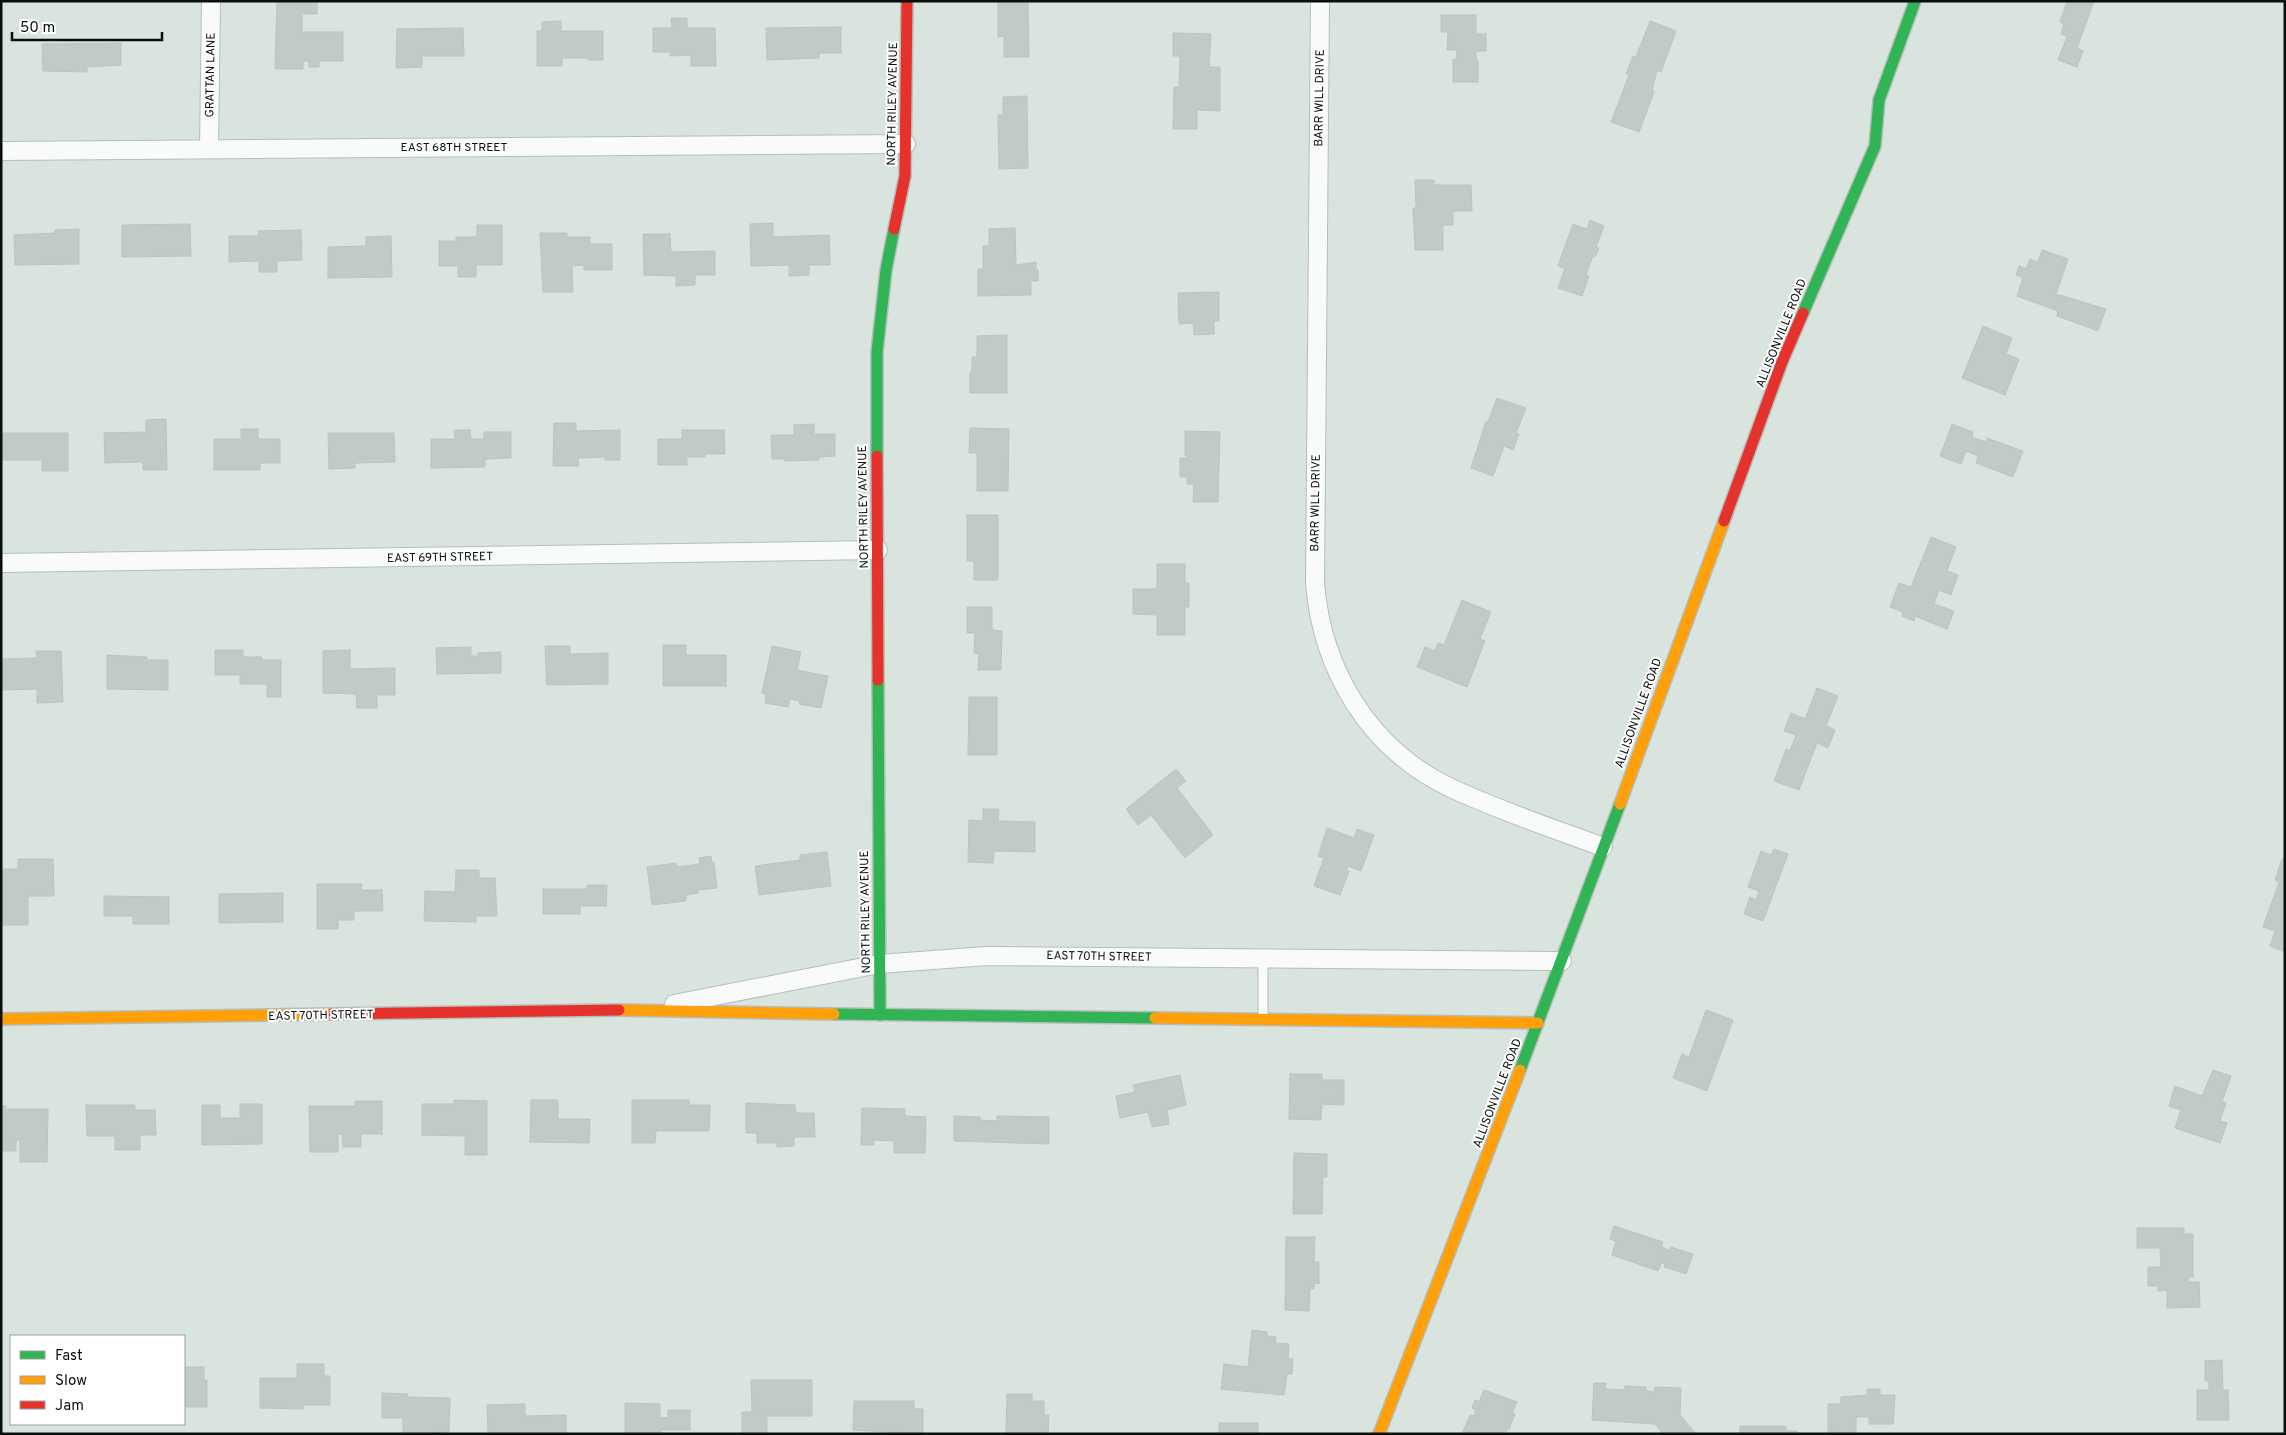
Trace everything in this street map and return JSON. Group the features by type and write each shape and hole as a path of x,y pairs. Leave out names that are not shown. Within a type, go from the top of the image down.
{"street":[{"name":"GRATTAN LANE","path":"209,149 211,1"},
{"name":"NORTH RILEY AVENUE","path":"880,1015 876,352 886,270 904,182 907,1"},
{"name":"BARR WILL DRIVE","path":"1320,1 1315,583 1321,628 1329,655 1340,681 1365,720 1390,748 1420,770 1468,796 1603,847"},
{"name":"ALLISONVILLE ROAD","path":"1379,1434 1562,960 1782,362 1875,146 1879,100 1916,1"},
{"name":"EAST 68TH STREET","path":"1,151 906,144"},
{"name":"EAST 69TH STREET","path":"1,563 878,550"},
{"name":"EAST 70TH STREET","path":"641,1010 879,964 1023,955 1562,960"},
{"name":"EAST 70TH STREET","path":"1,1019 641,1010 880,1015 1538,1023"}],"lane":[{"path":"1263,958 1263,1020"}],"building":[{"path":"277,1 317,1 317,14 302,14 302,32 343,32 343,61 319,61 319,67 309,67 309,61 303,61 303,69 275,69"},
{"path":"998,1 1028,1 1029,57 1004,57 1004,36 998,37"},
{"path":"2067,1 2094,1 2077,48 2083,51 2077,67 2058,60 2067,37 2061,34 2064,24 2060,22"},
{"path":"1441,15 1476,15 1476,34 1486,34 1486,51 1476,51 1478,82 1453,82 1453,59 1456,60 1457,50 1447,50 1448,32 1441,32"},
{"path":"671,18 687,18 687,28 715,28 716,66 691,66 691,55 670,56 670,52 653,52 653,28 672,28"},
{"path":"561,21 561,31 603,31 603,60 562,58 562,66 537,66 537,31 542,31 542,22"},
{"path":"1650,21 1676,31 1661,72 1657,70 1652,91 1654,92 1639,132 1611,122 1629,75 1626,74 1633,56 1636,57"},
{"path":"841,27 841,53 819,53 819,58 767,60 766,28"},
{"path":"463,28 464,56 422,56 422,67 396,68 397,29"},
{"path":"1173,33 1211,34 1209,67 1220,67 1220,111 1197,110 1197,129 1173,129 1174,87 1179,87 1180,56 1173,56"},
{"path":"121,43 121,65 87,67 87,72 43,71 42,44"},
{"path":"1027,96 1028,168 999,169 998,115 1003,115 1003,97"},
{"path":"1415,180 1434,180 1434,185 1471,185 1472,211 1453,211 1453,225 1443,225 1443,250 1415,250 1413,208 1416,208"},
{"path":"1590,220 1604,226 1596,247 1599,248 1595,257 1593,256 1586,275 1589,276 1582,296 1558,288 1565,268 1558,266 1573,224 1587,229"},
{"path":"773,223 773,237 829,235 830,265 809,265 809,275 789,276 789,265 751,266 750,224"},
{"path":"190,224 191,256 122,257 122,225"},
{"path":"477,225 502,225 502,265 476,265 476,277 458,277 458,266 439,266 439,241 456,241 456,237 477,237"},
{"path":"1015,228 1016,265 1036,262 1036,270 1038,270 1038,281 1031,281 1031,295 978,296 978,269 983,269 983,246 989,246 989,229"},
{"path":"79,229 79,264 15,265 14,235 55,233 55,230"},
{"path":"301,230 302,260 277,261 277,272 259,272 259,261 229,262 229,236 259,236 258,231"},
{"path":"540,233 567,233 567,237 590,237 590,244 612,244 612,270 584,270 584,265 572,266 573,292 543,292"},
{"path":"643,234 670,234 671,252 715,251 715,275 695,275 695,285 676,286 676,276 644,275"},
{"path":"391,236 392,277 328,278 328,247 366,246 366,237"},
{"path":"2042,250 2068,259 2056,294 2106,309 2098,331 2057,316 2058,311 2017,296 2023,278 2016,275 2019,266 2026,269 2030,259 2038,262"},
{"path":"1219,292 1219,321 1214,321 1214,334 1194,335 1193,323 1179,324 1178,293"},
{"path":"1983,326 2012,338 2006,354 2019,359 2005,395 1962,378"},
{"path":"1007,335 1007,393 970,393 972,357 977,357 977,336"},
{"path":"1497,398 1526,408 1516,433 1519,434 1513,450 1504,446 1493,476 1471,468 1486,421 1488,422"},
{"path":"166,419 167,470 143,470 143,462 105,463 104,433 146,432 146,420"},
{"path":"554,423 576,423 576,431 620,430 620,460 605,460 605,457 578,458 579,466 553,466"},
{"path":"814,424 814,434 835,434 835,456 819,457 819,460 785,461 785,459 772,459 771,435 794,435 794,425"},
{"path":"1952,424 1973,432 1972,437 1986,442 1987,438 2023,451 2013,477 1976,463 1978,456 1966,451 1961,464 1940,456"},
{"path":"970,428 1009,429 1008,491 977,491 977,453 969,453"},
{"path":"241,429 258,429 258,439 280,439 280,463 260,463 260,470 214,470 214,439 241,439"},
{"path":"454,430 470,430 471,439 484,439 484,432 511,432 511,458 485,459 485,467 431,468 431,439 455,439"},
{"path":"682,430 724,430 725,454 705,454 705,457 687,457 687,465 658,465 658,439 682,439"},
{"path":"1185,431 1220,432 1218,502 1193,502 1194,484 1187,484 1187,477 1180,477 1180,458 1187,458 1188,456 1185,456"},
{"path":"2,433 68,433 68,471 42,471 42,460 2,460"},
{"path":"328,433 394,433 395,462 355,463 355,468 329,469"},
{"path":"967,515 998,515 998,580 974,580 974,561 967,561"},
{"path":"1931,537 1956,547 1947,571 1958,575 1951,595 1939,590 1934,604 1954,611 1947,629 1915,616 1914,621 1902,616 1903,612 1890,607 1899,583 1911,587"},
{"path":"1157,564 1185,564 1185,583 1189,583 1189,607 1185,607 1185,635 1157,635 1157,615 1133,614 1133,589 1157,589"},
{"path":"1462,600 1491,612 1480,639 1485,641 1467,687 1417,667 1425,647 1435,651 1438,643 1444,645"},
{"path":"967,607 992,607 992,630 1002,631 1001,670 978,670 979,654 974,653 975,633 967,633"},
{"path":"663,645 686,645 686,655 726,655 726,686 663,686"},
{"path":"545,646 570,646 570,654 608,653 608,684 547,685"},
{"path":"772,646 801,652 797,670 828,676 821,708 799,704 800,701 790,699 788,707 765,703 766,694 762,693"},
{"path":"471,647 471,656 478,656 478,653 501,652 501,673 437,674 436,648"},
{"path":"215,650 243,650 243,657 281,660 281,697 267,697 267,684 240,684 240,675 215,675"},
{"path":"350,650 350,669 395,668 395,695 377,695 377,708 357,708 356,694 323,693 323,651"},
{"path":"36,651 61,651 63,702 37,703 37,689 1,690 1,659 37,658"},
{"path":"107,655 147,657 147,660 168,660 168,690 107,689"},
{"path":"1817,688 1838,696 1826,726 1835,730 1828,748 1817,743 1799,790 1774,781 1786,749 1790,751 1796,735 1784,731 1791,713 1805,719"},
{"path":"969,697 997,697 997,755 968,755"},
{"path":"1176,769 1186,781 1177,788 1213,835 1185,858 1151,815 1138,825 1126,809"},
{"path":"983,809 999,809 998,821 1035,822 1035,852 994,851 993,863 968,862 969,820 983,821"},
{"path":"1327,828 1354,838 1357,829 1374,835 1361,871 1348,866 1346,870 1349,871 1340,895 1314,886 1324,858 1318,856"},
{"path":"1774,849 1788,854 1763,921 1744,914 1750,897 1756,900 1759,891 1748,887 1761,851 1771,855"},
{"path":"827,852 831,886 759,895 755,866 800,860 800,855"},
{"path":"711,856 712,863 714,862 717,888 698,890 698,893 686,895 686,901 652,905 647,867 676,863 676,867 700,864 699,858"},
{"path":"18,859 53,859 54,896 28,896 28,925 1,925 1,869 18,869"},
{"path":"2282,859 2285,860 2285,952 2270,946 2275,931 2263,927 2279,882 2275,880"},
{"path":"456,870 479,870 479,878 495,878 497,916 476,916 476,922 424,921 425,891 455,892"},
{"path":"317,884 362,884 361,890 382,890 383,911 354,911 354,920 338,920 338,929 317,929"},
{"path":"587,885 607,885 606,906 580,906 580,914 543,914 543,889 587,889"},
{"path":"283,893 283,922 219,923 219,894"},
{"path":"104,896 169,897 169,924 133,924 133,916 104,916"},
{"path":"1706,1010 1733,1020 1707,1091 1673,1078 1682,1054 1689,1057"},
{"path":"2213,1070 2231,1076 2222,1102 2226,1103 2220,1121 2227,1123 2220,1143 2175,1128 2181,1110 2169,1106 2175,1086 2202,1096"},
{"path":"1290,1074 1322,1074 1322,1080 1344,1080 1344,1105 1322,1104 1321,1120 1289,1119"},
{"path":"1180,1075 1186,1105 1167,1110 1169,1124 1152,1127 1148,1112 1120,1118 1116,1096 1135,1092 1133,1085"},
{"path":"454,1100 487,1101 487,1155 465,1155 465,1136 422,1135 422,1104 454,1104"},
{"path":"531,1100 558,1100 558,1119 590,1119 589,1143 530,1142"},
{"path":"632,1100 689,1100 689,1105 710,1105 709,1131 656,1131 655,1143 632,1143"},
{"path":"355,1101 382,1101 382,1134 361,1134 361,1147 343,1147 342,1134 338,1135 338,1152 310,1152 309,1106 355,1106"},
{"path":"746,1103 795,1105 796,1113 814,1113 815,1137 794,1137 794,1146 777,1147 777,1143 757,1143 757,1133 746,1133"},
{"path":"240,1104 262,1104 262,1144 202,1145 202,1105 220,1105 220,1118 240,1118"},
{"path":"86,1105 135,1105 135,1110 155,1110 156,1135 140,1135 140,1150 115,1150 115,1136 87,1136"},
{"path":"1,1106 6,1106 5,1109 48,1109 47,1162 20,1162 20,1140 16,1140 16,1151 1,1151"},
{"path":"862,1108 905,1109 905,1116 926,1117 925,1153 894,1153 894,1141 874,1140 874,1145 861,1145"},
{"path":"954,1116 980,1117 980,1120 997,1121 997,1116 1049,1117 1049,1144 954,1141"},
{"path":"1294,1153 1327,1154 1327,1177 1323,1177 1322,1214 1293,1214"},
{"path":"1614,1226 1663,1242 1661,1247 1670,1250 1671,1247 1693,1254 1686,1274 1664,1267 1665,1264 1661,1263 1658,1271 1612,1255 1616,1241 1610,1239"},
{"path":"2137,1228 2184,1228 2184,1234 2193,1234 2193,1277 2188,1277 2188,1282 2199,1282 2200,1307 2167,1308 2167,1290 2158,1291 2158,1286 2148,1286 2148,1267 2161,1267 2160,1248 2137,1248"},
{"path":"1286,1237 1315,1237 1314,1262 1319,1262 1319,1284 1314,1283 1314,1289 1310,1288 1309,1311 1285,1310"},
{"path":"1252,1330 1267,1332 1267,1336 1276,1337 1275,1343 1289,1344 1288,1359 1293,1359 1292,1374 1287,1374 1284,1395 1221,1389 1224,1364 1248,1367"},
{"path":"2222,1360 2223,1390 2228,1390 2229,1420 2197,1420 2197,1390 2209,1390 2209,1381 2205,1381 2205,1361"},
{"path":"297,1364 324,1364 324,1376 330,1376 330,1405 303,1405 303,1409 260,1408 260,1378 297,1378"},
{"path":"185,1367 204,1367 204,1380 207,1380 207,1407 185,1407"},
{"path":"751,1380 812,1380 812,1416 767,1416 767,1434 742,1434 742,1412 752,1412"},
{"path":"1594,1383 1606,1383 1605,1389 1625,1390 1625,1386 1646,1387 1646,1391 1654,1392 1655,1387 1681,1388 1680,1415 1696,1434 1663,1434 1655,1424 1592,1420"},
{"path":"1867,1389 1880,1389 1880,1395 1895,1395 1893,1424 1869,1424 1869,1417 1856,1417 1856,1434 1828,1432 1828,1404 1841,1404 1841,1397 1867,1395"},
{"path":"1484,1390 1517,1402 1512,1413 1515,1414 1509,1429 1507,1429 1505,1434 1462,1434 1470,1415 1474,1416 1476,1410 1472,1408 1475,1400 1479,1402"},
{"path":"382,1393 408,1394 407,1397 450,1398 449,1432 403,1434 403,1418 382,1418"},
{"path":"1007,1394 1032,1394 1032,1401 1044,1401 1044,1415 1049,1415 1048,1434 1006,1433"},
{"path":"854,1401 914,1401 914,1409 923,1409 923,1434 853,1430"},
{"path":"625,1403 660,1404 660,1417 668,1418 668,1410 690,1410 690,1430 661,1430 661,1434 625,1434"},
{"path":"525,1404 525,1416 566,1415 566,1434 488,1434 487,1405"},
{"path":"1219,1423 1258,1423 1258,1434 1219,1434"},
{"path":"1740,1426 1786,1426 1786,1431 1797,1431 1797,1434 1740,1434"}],"traffic: fast":[{"path":"1803,313 1875,146 1879,100 1915,1"},
{"path":"877,456 877,352 886,270 894,229"},
{"path":"878,680 880,1015"},
{"path":"1520,1070 1620,804"},
{"path":"834,1014 1155,1018"}],"traffic: slow":[{"path":"1620,804 1724,521"},
{"path":"619,1010 834,1014"},
{"path":"1,1019 332,1014"},
{"path":"1155,1018 1538,1023"},
{"path":"1379,1434 1520,1070"}],"traffic: jam":[{"path":"894,229 905,176 907,1"},
{"path":"1724,521 1782,362 1803,313"},
{"path":"877,456 878,680"},
{"path":"332,1014 619,1010"}]}
